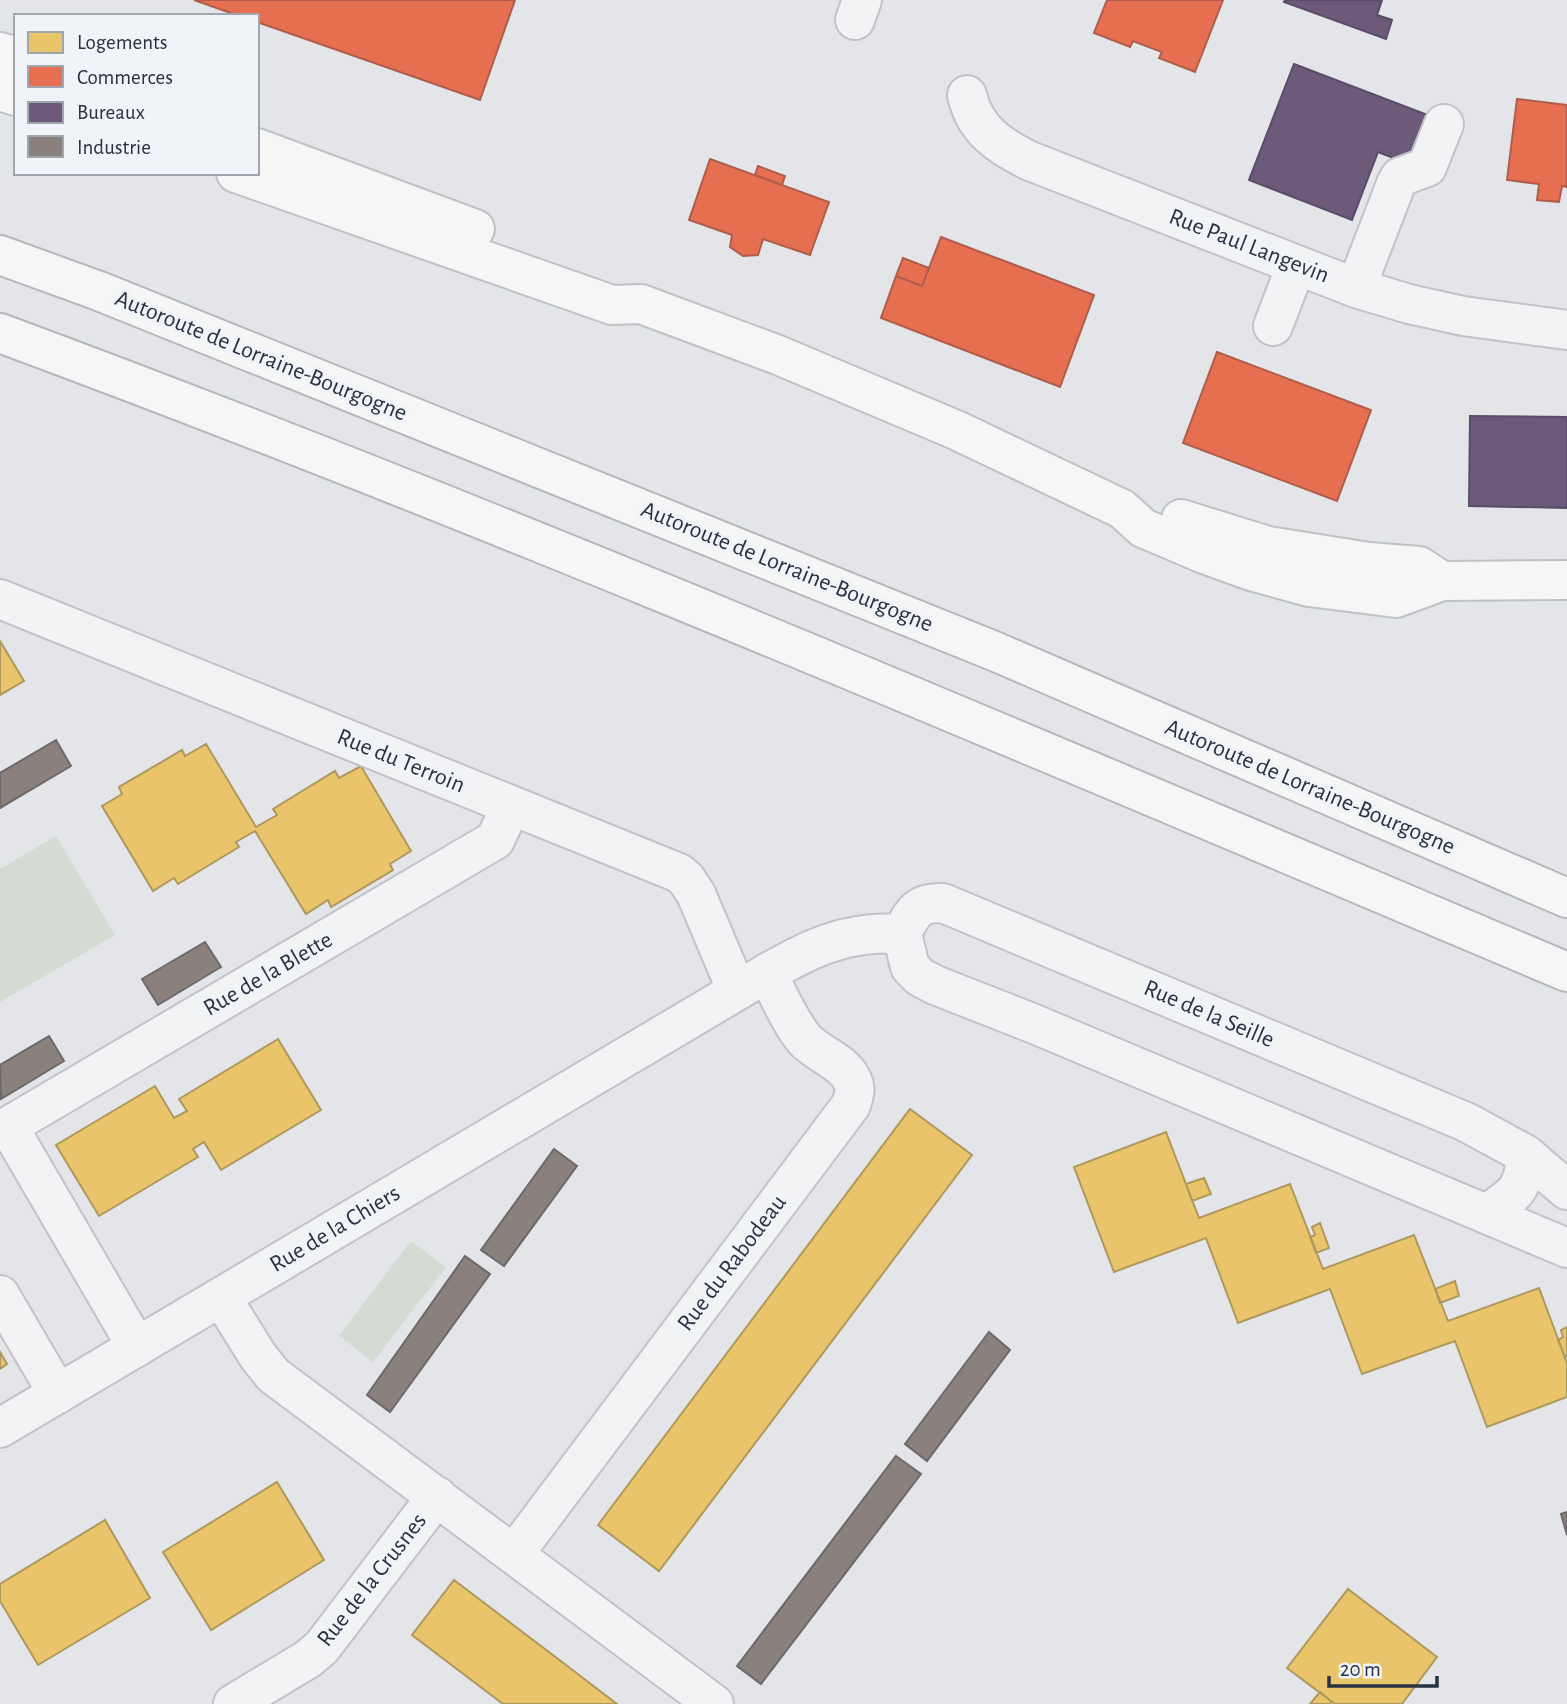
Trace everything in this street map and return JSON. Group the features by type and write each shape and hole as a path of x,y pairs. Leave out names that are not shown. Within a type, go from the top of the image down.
{"main road":[{"path":"259,149 621,284 641,304"},
{"path":"242,175 612,305 641,304 778,355 920,414 1122,509 1144,506 1268,546 1369,562 1419,566 1442,581 1567,580"},
{"name":"Autoroute de Lorraine-Bourgogne","path":"0,255 124,301 994,650 1567,898"},
{"path":"0,333 172,397 713,614 1567,972"}],"street":[{"name":"Rue Paul Langevin","path":"967,95 971,110 984,132 1003,148 1296,266 1409,304 1463,316 1567,330"},
{"path":"1356,288 1396,184 1400,177 1427,167 1444,124"},
{"path":"1273,326 1296,266"},
{"name":"Rue du Terroin","path":"0,599 679,873 687,879 752,982"},
{"name":"Rue de la Blette","path":"137,1347 4,1129 495,841 511,806"},
{"name":"Rue de la Seille","path":"902,933 911,916 921,906 927,902 943,903 1466,1122 1525,1154 1567,1190"},
{"path":"752,982 810,950 836,941 859,935 902,933 910,967 935,985 1567,1248"},
{"name":"Rue de la Chiers","path":"0,1429 752,982"},
{"name":"Rue du Rabodeau","path":"514,1554 850,1105 855,1091 847,1072 806,1041 793,1023 752,982"},
{"path":"1486,1214 1517,1192 1522,1183 1525,1154"},
{"path":"0,1295 58,1394"},
{"path":"221,1297 273,1375 714,1704"},
{"name":"Rue de la Crusnes","path":"233,1704 308,1659 322,1647 437,1496"}],"shaded area":[{"path":"56,836 115,935 0,1002 0,869"},
{"path":"411,1241 446,1267 373,1362 339,1336"}],"building: Logements":[{"path":"0,641 24,681 0,695"},
{"path":"206,744 256,827 277,815 273,809 335,771 339,778 361,766 411,851 390,864 393,870 331,907 328,900 306,914 255,831 236,842 239,847 178,884 174,878 153,891 102,806 122,794 119,787 182,750 185,756"},
{"path":"278,1039 321,1110 221,1170 204,1142 193,1149 198,1157 99,1216 56,1145 155,1086 174,1118 187,1111 179,1099"},
{"path":"910,1109 972,1155 659,1571 598,1525"},
{"path":"1166,1132 1199,1218 1290,1184 1323,1269 1414,1235 1448,1321 1539,1288 1567,1363 1567,1397 1487,1427 1455,1341 1362,1374 1330,1289 1238,1323 1206,1238 1114,1272 1074,1167"},
{"path":"1204,1178 1211,1194 1192,1201 1186,1184"},
{"path":"1320,1223 1329,1248 1316,1253 1310,1237 1315,1235 1312,1227"},
{"path":"1455,1281 1459,1296 1440,1303 1435,1289"},
{"path":"1567,1327 1565,1357 1558,1340 1563,1337 1561,1330"},
{"path":"0,1352 7,1364 0,1369"},
{"path":"277,1482 324,1560 211,1630 163,1552"},
{"path":"105,1520 150,1598 38,1665 0,1601 0,1584"},
{"path":"454,1580 617,1704 503,1704 412,1635"},
{"path":"1348,1589 1437,1657 1402,1704 1335,1704 1287,1668"},
{"path":"1320,1692 1332,1702 1310,1704"}],"building: Commerces":[{"path":"194,0 515,0 480,100 259,23 259,14 233,14"},
{"path":"1107,0 1223,0 1195,72 1159,58 1162,52 1133,41 1130,47 1094,33"},
{"path":"1517,99 1567,105 1567,187 1562,186 1559,202 1537,200 1539,184 1507,180"},
{"path":"710,159 829,202 810,255 763,239 758,255 743,256 730,247 732,235 689,220"},
{"path":"758,166 785,176 782,185 755,175"},
{"path":"941,237 1094,295 1060,387 881,318 896,276 922,286"},
{"path":"903,258 929,268 922,286 896,276"},
{"path":"1217,352 1371,410 1337,501 1183,443"}],"building: Bureaux":[{"path":"1382,0 1377,15 1392,20 1386,39 1284,2"},
{"path":"1294,64 1433,117 1414,166 1378,152 1352,220 1249,180"},
{"path":"1470,416 1567,417 1567,508 1469,506"}],"building: Industrie":[{"path":"56,740 71,766 0,808 0,773"},
{"path":"205,942 221,967 158,1005 142,979"},
{"path":"49,1036 64,1061 1,1099 0,1065"},
{"path":"554,1149 577,1166 504,1266 481,1250"},
{"path":"465,1256 490,1274 390,1412 367,1395"},
{"path":"989,1332 1010,1350 927,1461 905,1444"},
{"path":"896,1456 921,1474 761,1684 737,1666"},
{"path":"1567,1512 1567,1535 1561,1514"}]}
